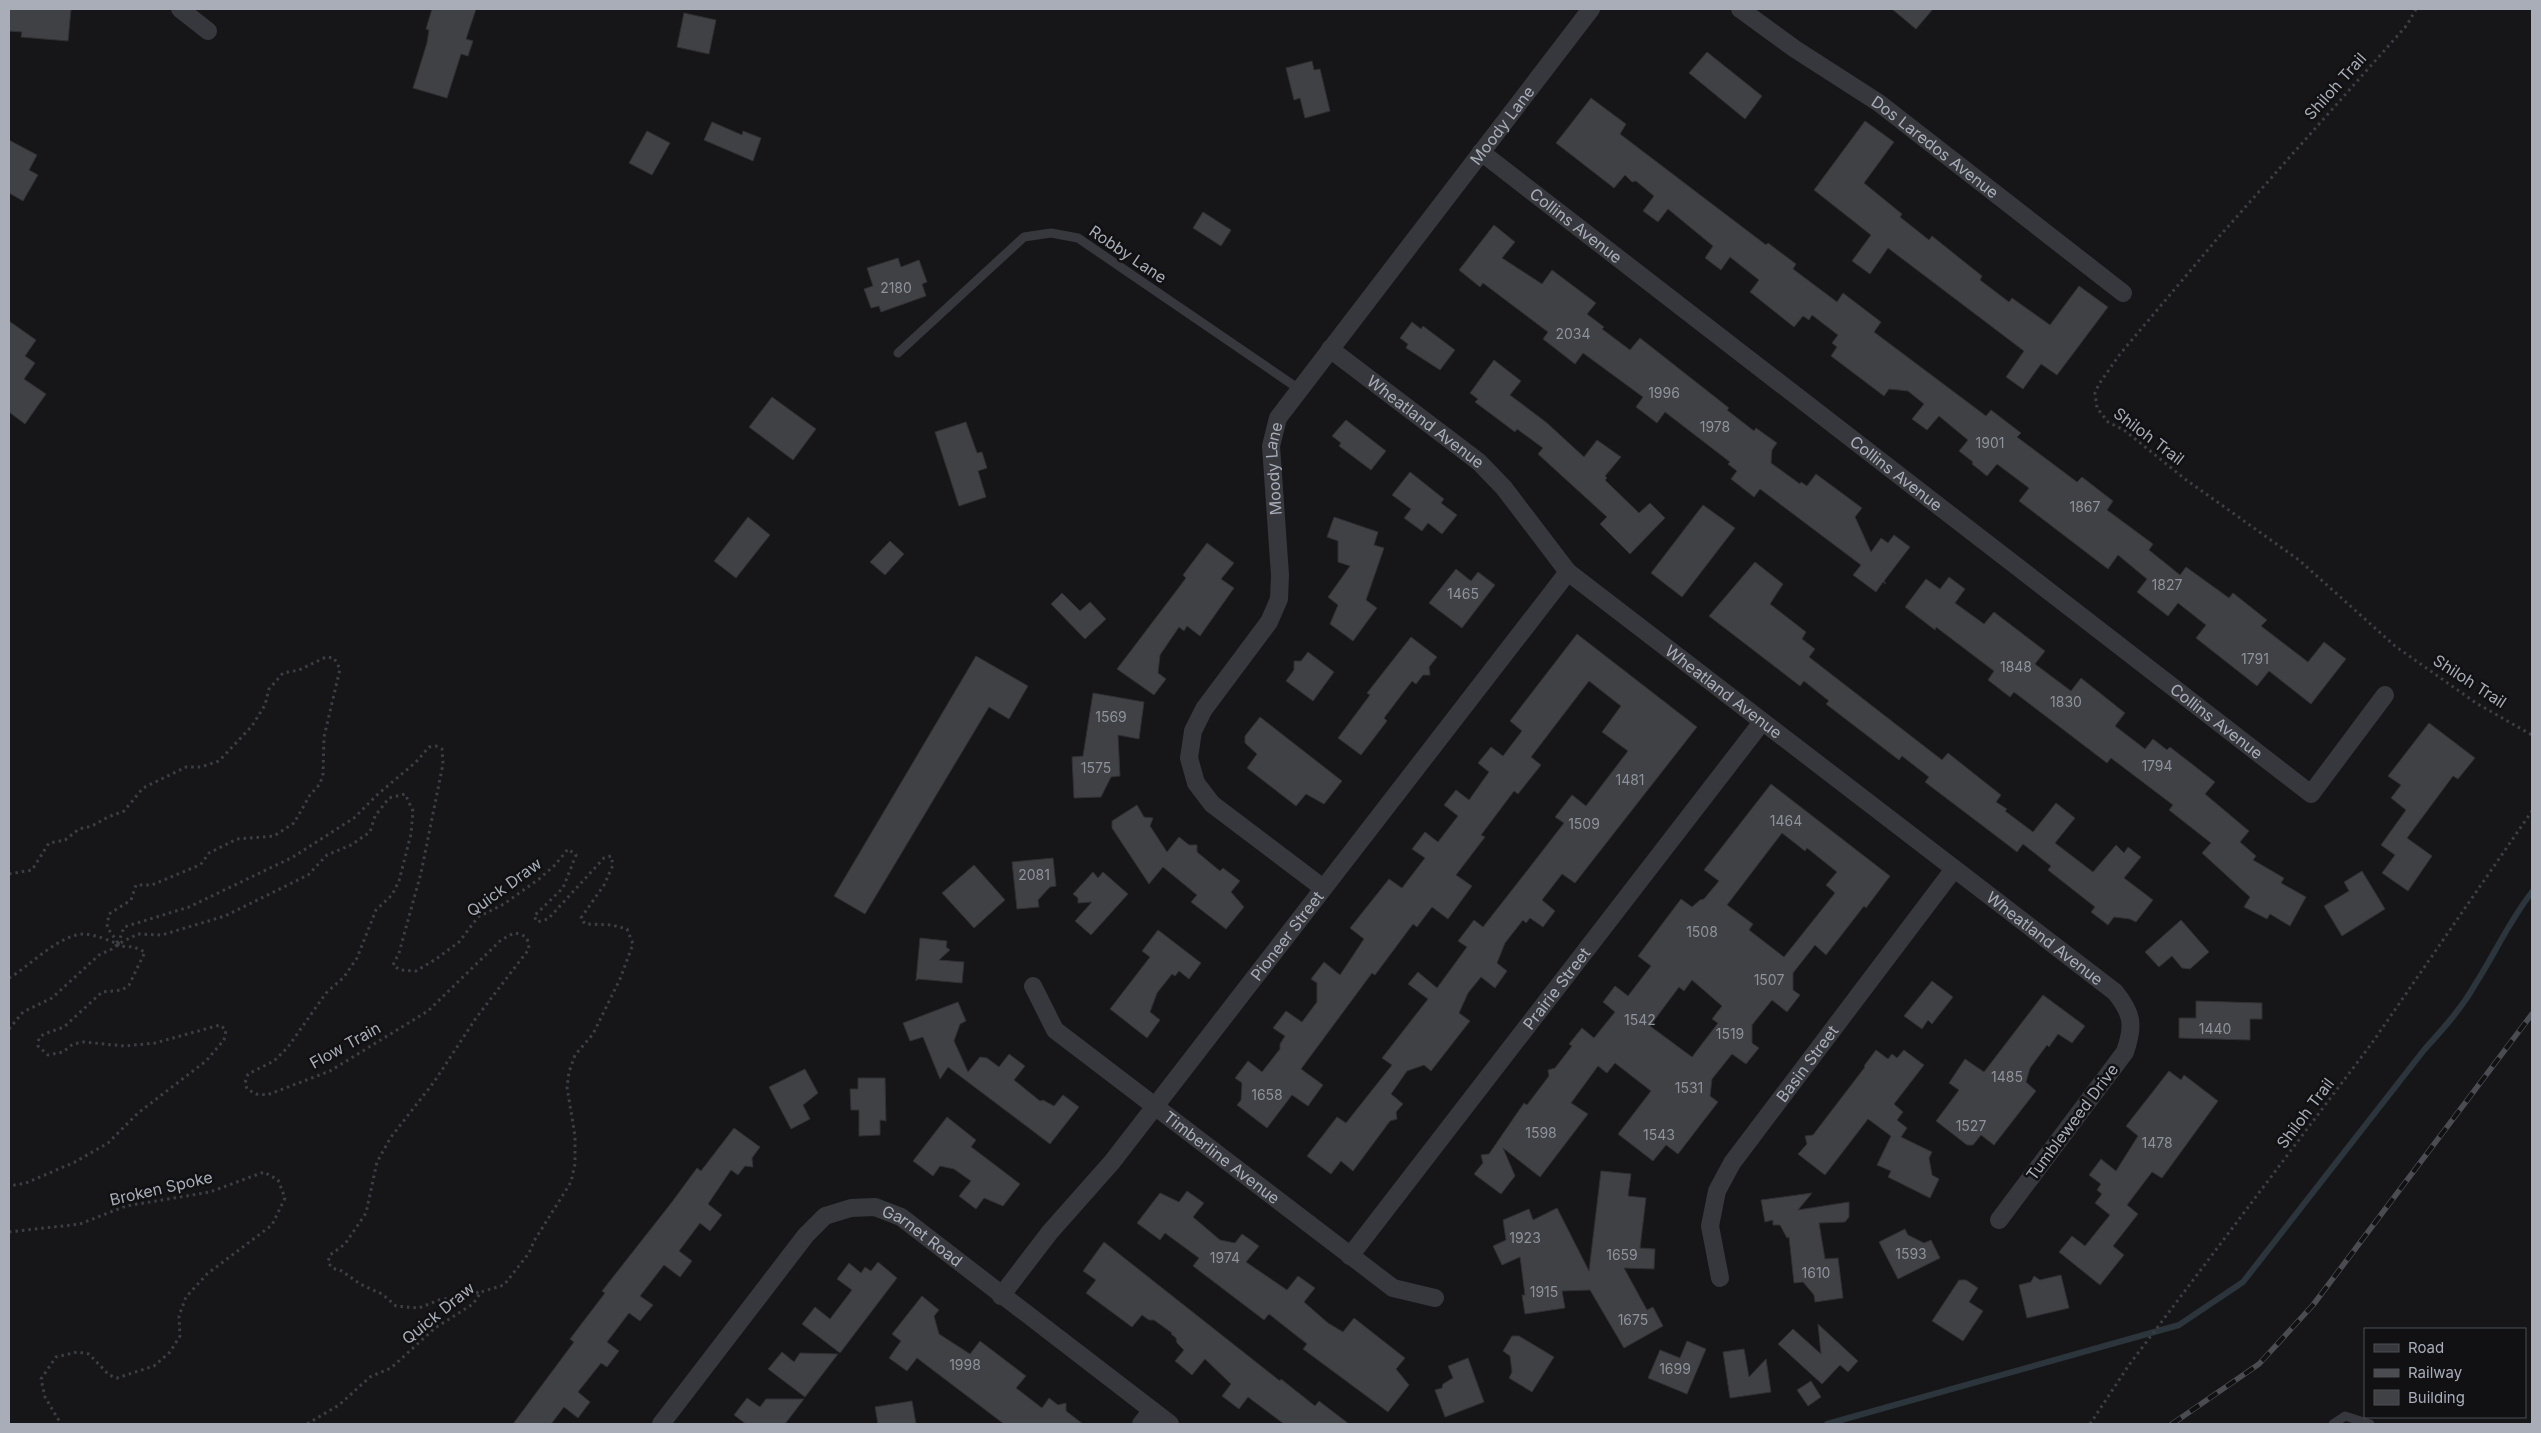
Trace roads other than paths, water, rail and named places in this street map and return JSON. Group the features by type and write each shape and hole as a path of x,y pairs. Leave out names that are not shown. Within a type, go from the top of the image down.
{"street":[{"path":"180,9 208,31"},
{"name":"Moody Lane","path":"1323,888 1212,804 1196,782 1189,758 1194,731 1204,709 1269,622 1279,599 1280,575 1271,446 1278,418 1591,9"},
{"name":"Dos Laredos Avenue","path":"1740,9 1795,49 1879,103 2123,293"},
{"name":"Collins Avenue","path":"1481,152 2311,794 2385,695"},
{"name":"Wheatland Avenue","path":"1330,349 1480,462 1510,495 1568,572 2115,992 2125,1004 2131,1019"},
{"name":"Pioneer Street","path":"1001,1296 1050,1232 1112,1162 1568,572"},
{"name":"Prairie Street","path":"1350,1256 1762,722"},
{"name":"Basin Street","path":"1720,1278 1710,1226 1717,1192 1732,1163 1954,869"},
{"name":"Timberline Avenue","path":"1033,986 1055,1030 1393,1288 1435,1298"},
{"name":"Tumbleweed Drive","path":"1999,1220 2125,1052 2131,1036 2131,1019"},
{"name":"Garnet Road","path":"661,1424 806,1235 825,1216 850,1208 875,1207 901,1217 1001,1296 1170,1424"},
{"path":"1141,1424 1152,1410"}],"lane":[{"name":"Robby Lane","path":"898,353 1024,237 1051,233 1078,238 1299,389"},
{"path":"2333,1424 2345,1416 2370,1424"}],"waterway":[{"path":"1827,1424 2179,1325 2243,1282 2424,1050 2458,1010 2532,892"}],"railway":[{"path":"2172,1424 2259,1364 2313,1305 2532,1014"}]}
